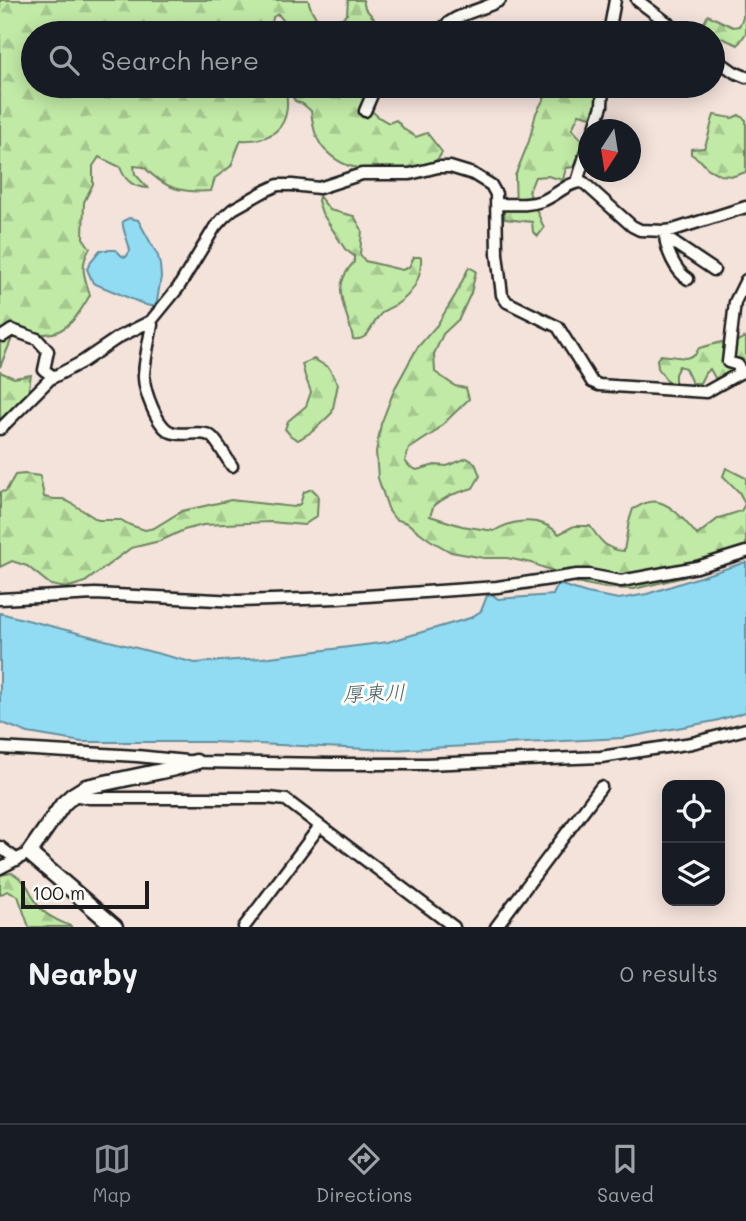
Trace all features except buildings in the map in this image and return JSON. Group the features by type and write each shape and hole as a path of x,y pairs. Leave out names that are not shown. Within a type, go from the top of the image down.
{"street":[{"path":"453,21 500,0"},
{"path":"611,21 615,0"},
{"path":"637,0 665,21"},
{"path":"725,66 746,77"},
{"path":"365,111 371,98"},
{"path":"598,119 602,98"},
{"path":"0,429 54,377 119,337 151,321 178,288 215,227 224,217 233,209 278,186 320,188 362,174 410,174 438,167 450,167 472,174 491,185 497,204 497,254 502,295 507,302 558,327 593,382 599,385 706,392 743,372 738,365 728,362 735,302 746,280"},
{"path":"497,204 530,205 546,200 577,182 583,182 632,226 665,234 714,270"},
{"path":"665,234 746,207"},
{"path":"665,234 672,258 683,277 688,279"},
{"path":"151,321 144,377 155,414 162,426 174,433 209,435 232,466"},
{"path":"3,336 12,330 37,339 48,351 44,370 54,377"},
{"path":"0,599 95,594 237,601 277,600 497,587 577,575 621,581 696,567 746,552"},
{"path":"0,748 196,762 426,764 601,757 692,743 746,729"},
{"path":"0,868 23,857 63,804 86,787 196,762"},
{"path":"496,927 601,787"},
{"path":"73,795 89,798 286,800 454,927"},
{"path":"244,927 320,826"},
{"path":"0,847 23,857 115,927"}],"green space":[{"path":"0,0 308,0 319,21 284,21 278,14 272,21 21,21 21,98 287,98 287,109 280,127 273,133 254,140 241,140 231,166 215,178 211,191 174,188 144,167 134,166 135,174 148,188 138,186 127,180 120,167 99,157 93,166 93,184 84,202 83,238 90,248 84,271 90,295 72,321 60,330 45,334 22,329 12,338 0,367"},
{"path":"348,0 363,0 365,8 376,21 339,21 347,14"},
{"path":"743,0 746,0 746,33 738,45 725,39 725,23 733,27 739,26 743,18"},
{"path":"708,15 720,21 705,21"},
{"path":"293,98 366,98 370,109 378,117 389,123 396,120 416,137 427,133 442,152 436,160 418,167 368,169 349,166 322,147 311,111"},
{"path":"544,98 598,98 591,117 579,114 572,129 578,136 578,155 574,167 566,168 563,180 548,176 535,177 529,192 544,228 538,236 533,232 532,222 505,219 504,209 516,208 515,176 529,141 536,113"},
{"path":"714,115 732,118 739,115 746,120 746,172 734,176 720,175 691,154 691,149 704,148"},
{"path":"319,196 330,210 354,216 362,230 360,254 365,261 402,270 409,267 414,257 421,257 420,271 412,289 403,300 386,309 367,334 359,339 353,339 341,290 342,281 354,262 354,256 345,249 322,213"},
{"path":"469,267 476,271 471,293 459,319 443,334 434,354 435,372 455,386 466,388 469,399 435,432 409,449 405,461 417,470 435,465 447,466 467,458 475,463 480,476 473,488 451,495 434,505 430,516 462,526 494,531 527,521 544,524 559,534 574,526 590,526 608,546 624,551 633,509 647,503 656,502 670,507 697,535 719,518 741,511 745,504 739,492 723,476 726,468 746,478 746,550 684,577 634,589 606,588 564,580 553,571 531,563 451,552 407,523 395,519 389,511 378,478 376,452 381,424 395,388 417,348 437,325"},
{"path":"746,337 746,367 726,377 715,378 710,369 700,383 692,383 685,368 679,366 675,383 669,384 658,368 657,359 661,355 686,358 695,355 699,348"},
{"path":"314,359 329,368 338,384 332,413 313,431 298,440 285,429 288,421 306,406 311,392 302,364"},
{"path":"0,372 14,378 31,375 28,393 0,420"},
{"path":"15,475 40,476 44,497 63,499 98,520 121,520 145,530 154,528 182,511 231,500 294,507 300,504 304,492 312,489 318,495 317,516 304,525 270,522 203,525 184,530 160,541 131,548 85,582 66,588 51,585 27,566 12,561 0,567 0,492 6,491"},
{"path":"12,873 24,882 44,912 72,927 29,927 18,896 7,891 0,895 0,875"}],"water":[{"path":"129,218 138,220 158,256 161,277 156,307 93,283 87,269 100,250 116,250 126,257 130,251 123,221"},
{"name":"厚東川","path":"746,562 746,712 715,721 623,738 390,750 211,742 82,742 28,733 0,722 0,613 195,663 262,658 388,642 470,618 481,611 487,596 493,595 498,599 553,595 558,584 619,599 647,594"}]}
